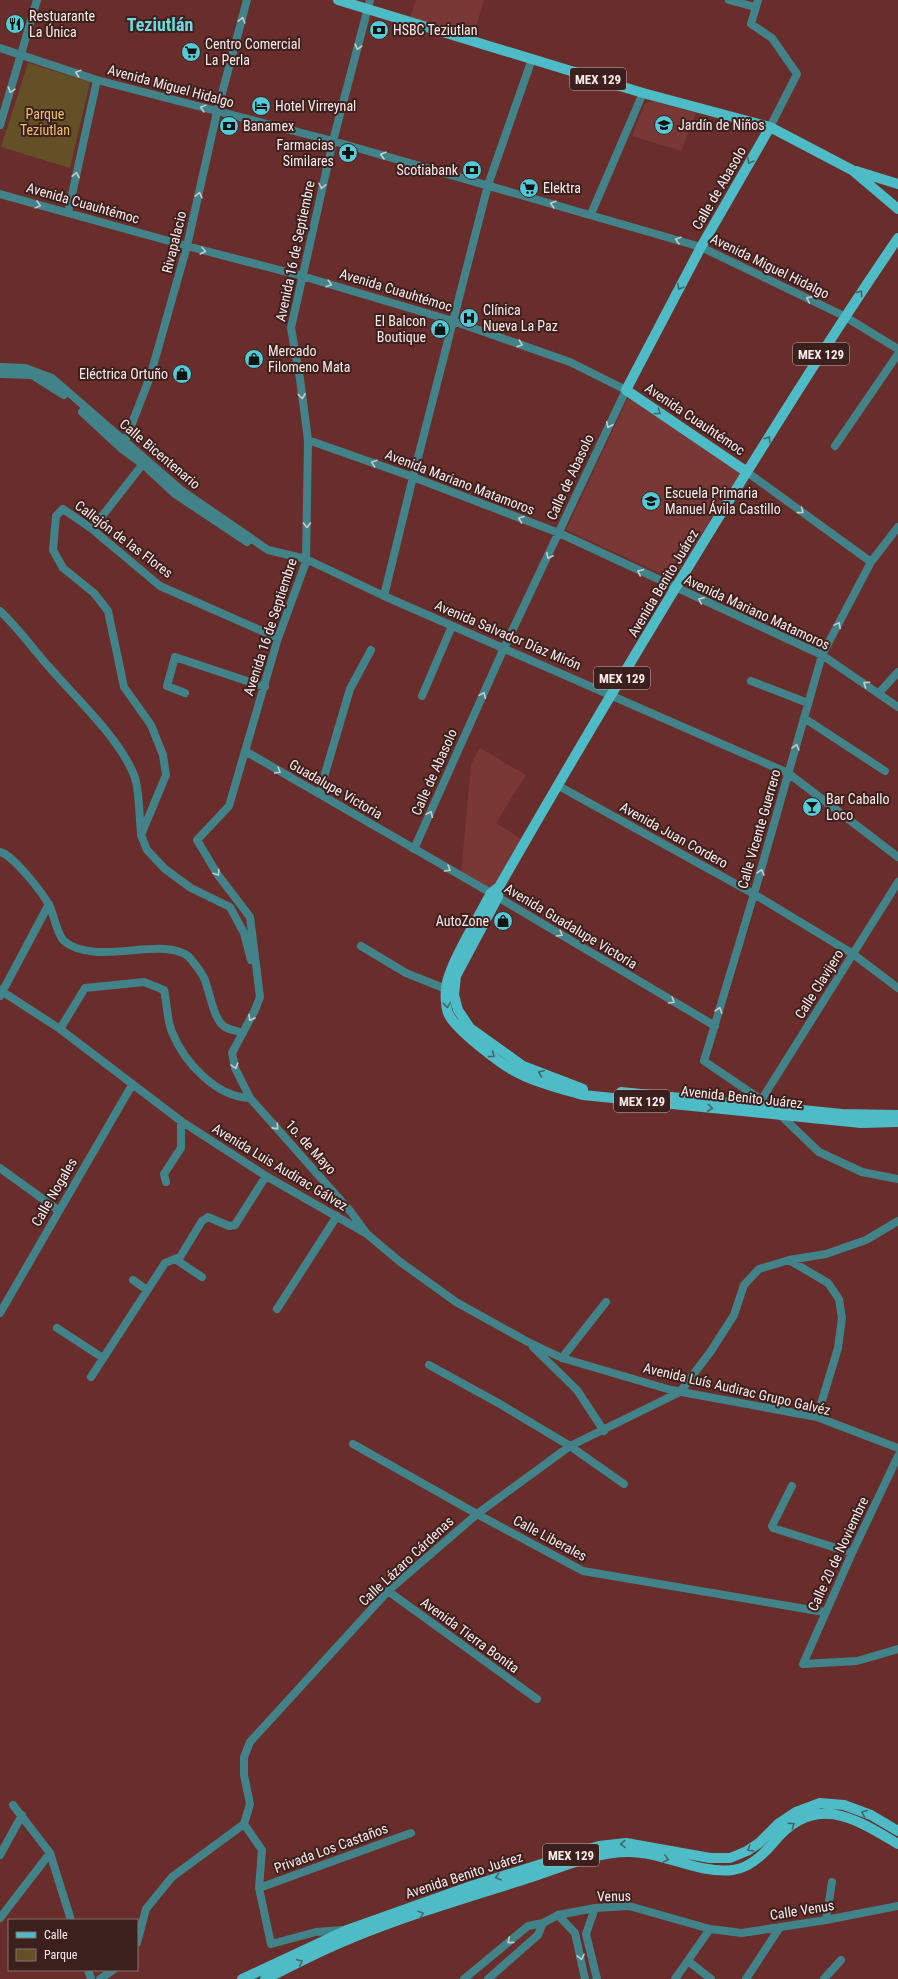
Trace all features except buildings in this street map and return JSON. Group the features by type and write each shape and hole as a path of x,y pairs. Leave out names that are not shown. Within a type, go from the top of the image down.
{"main road":[{"name":"MEX 129","path":"338,0 369,4 532,59 643,93 770,127 852,170 898,209"},
{"name":"Calle de Abasolo","path":"626,390 701,247 770,127"},
{"path":"852,170 898,184"},
{"name":"Avenida Benito Juárez","path":"841,1118 782,1116 583,1095 547,1085 519,1074 490,1055 462,1030 448,1014 446,989 496,893 557,785 675,588 844,316 898,238"},
{"name":"Avenida Cuauhtémoc","path":"626,390 747,472"},
{"name":"Avenida Benito Juárez","path":"453,975 454,995 458,1010 470,1028 523,1066 558,1080 586,1089 772,1107 841,1118"},
{"name":"MEX 129","path":"841,1118 898,1115"},
{"name":"MEX 129","path":"841,1118 861,1123 898,1122"},
{"name":"Avenida Benito Juárez","path":"242,1979 347,1930 471,1886 599,1846 626,1843 710,1858 730,1858 747,1851 759,1843 778,1824 796,1812 820,1803 844,1805 871,1816 898,1831"},
{"name":"Avenida Benito Juárez","path":"265,1979 352,1938 477,1894 603,1854 628,1852 639,1853 708,1869 734,1870 754,1862 781,1833 800,1820 820,1812 838,1814 865,1824 898,1844"}],"street":[{"path":"24,55 37,0"},
{"path":"0,125 42,0"},
{"name":"Rivapalacio","path":"124,446 150,377 187,246 217,112 247,0"},
{"path":"729,0 756,3 751,24 772,38 797,74 770,127"},
{"name":"Avenida 16 de Septiembre","path":"260,997 250,917 218,875 197,840 229,806 265,687 278,638 308,561 308,440 300,379 291,328 333,141 369,4"},
{"name":"Avenida Miguel Hidalgo","path":"0,48 97,80 333,141 591,214 701,247 844,316 898,349"},
{"path":"384,596 452,321 488,185 532,59"},
{"path":"68,213 97,80"},
{"path":"591,214 643,93"},
{"name":"Avenida Cuauhtémoc","path":"0,194 302,276 452,321 570,362 626,390"},
{"path":"834,446 898,354"},
{"name":"Calle Bicentenario","path":"0,367 25,368 52,378 124,446"},
{"name":"Calle Bicentenario","path":"0,374 32,375 59,391 124,446 181,490 268,550 308,561"},
{"name":"Calle de Abasolo","path":"414,849 504,648 626,390"},
{"name":"Avenida Mariano Matamoros","path":"308,440 413,477 559,533 822,655 882,694 898,707"},
{"path":"92,529 145,462"},
{"name":"Avenida Cuauhtémoc","path":"747,472 871,562"},
{"name":"Callejón de las Flores","path":"141,836 166,774 163,755 151,725 124,687 108,611 94,593 62,568 54,550 56,516 63,510 92,529 160,586 278,638"},
{"name":"Calle Vicente Guerrero","path":"898,527 871,562 822,655 754,894 704,1061 762,1099 819,1152 862,1172 898,1179"},
{"name":"Avenida Salvador Díaz Mirón","path":"308,561 384,596 612,694 788,773 898,857"},
{"path":"0,611 16,626 45,663 110,737 127,760 135,777 141,836 147,850 165,869 191,888 230,907 244,933 260,997 243,1033 225,1028 219,1021 204,977 187,956 169,950 102,952 76,949 62,940 49,904 27,875 6,853 0,852"},
{"path":"422,696 452,626"},
{"path":"319,794 350,689 371,650"},
{"path":"185,693 167,686 175,657 265,687"},
{"path":"882,694 898,672"},
{"path":"882,694 898,680"},
{"path":"751,681 808,703"},
{"path":"804,718 886,771"},
{"name":"Guadalupe Victoria","path":"245,751 414,849"},
{"name":"Avenida Juan Cordero","path":"557,785 754,894 853,954 898,988"},
{"name":"Avenida Guadalupe Victoria","path":"414,849 496,893 715,1026"},
{"name":"Calle Clavijero","path":"762,1099 898,882"},
{"path":"49,904 1,993 60,1029 181,1121 181,1148 164,1174 166,1182"},
{"path":"361,946 406,973 446,989"},
{"path":"60,1029 85,988 144,982 164,990 171,1030 178,1045 198,1070 219,1089 238,1098 250,1098"},
{"name":"1o. de Mayo","path":"243,1033 232,1053 235,1068 250,1098 352,1212 366,1234"},
{"name":"Calle Nogales","path":"0,1313 58,1210 132,1085"},
{"name":"Avenida Luis Audirac Gálvez","path":"181,1121 266,1176 366,1234"},
{"path":"0,1168 58,1210"},
{"path":"91,1377 165,1263 180,1257 202,1221 208,1217 229,1226 235,1225 266,1176"},
{"path":"277,1309 337,1216"},
{"path":"680,1392 711,1351 734,1315 744,1286 759,1269 789,1260 826,1254 866,1240 898,1221"},
{"name":"Avenida Luís Audirac Grupo Galvéz","path":"366,1234 399,1262 456,1302 528,1342 562,1358 680,1392 817,1417 898,1448"},
{"path":"175,1259 202,1277"},
{"path":"789,1260 828,1283 839,1298 842,1318 838,1348 817,1417"},
{"path":"133,1280 148,1290"},
{"path":"562,1358 606,1302"},
{"path":"56,1328 103,1358"},
{"path":"528,1342 577,1390 604,1431"},
{"path":"429,1365 500,1404 570,1446 624,1484"},
{"name":"Calle Lázaro Cárdenas","path":"244,1824 250,1804 244,1757 250,1742 388,1591 477,1514 570,1446 604,1431 680,1392"},
{"name":"Calle Liberales","path":"353,1444 477,1514 583,1571 824,1612"},
{"name":"Calle 20 de Noviembre","path":"898,1456 824,1612 803,1664 857,1661 898,1649"},
{"path":"792,1486 772,1526 773,1528 852,1553"},
{"name":"Avenida Tierra Bonita","path":"388,1591 537,1699"},
{"path":"12,1805 22,1815 50,1853 71,1919"},
{"path":"0,1855 22,1815"},
{"path":"138,1939 146,1909 172,1877 244,1824 262,1850 259,1888 271,1944 316,1932 347,1930"},
{"name":"Privada Los Castaños","path":"259,1888 411,1833"},
{"path":"0,1918 50,1853"},
{"path":"826,1920 832,1882"},
{"name":"Venus","path":"464,1979 528,1926 543,1923 558,1915 595,1908 629,1906 710,1928"},
{"name":"Calle Venus","path":"710,1928 742,1933 780,1928 898,1906"},
{"path":"595,1908 587,1932 597,1979"},
{"path":"558,1915 575,1933 585,1979"},
{"path":"488,1979 538,1935 543,1923"},
{"path":"675,1979 710,1928"},
{"path":"746,1979 780,1928"},
{"path":"575,1933 587,1932"},
{"path":"824,1979 841,1960"},
{"path":"688,1961 711,1979"},
{"path":"100,1979 112,1971"}],"shaded area":[{"path":"416,0 484,0 473,37 410,18"},
{"name":"Jardín de Niños","path":"653,101 696,113 681,151 632,136 645,103"},
{"name":"Escuela Primaria Manuel Ávila Castillo","path":"628,398 740,473 673,579 566,530"},
{"path":"480,748 526,775 496,823 523,840 492,891 461,874 471,764"}],"green space":[{"name":"Parque Teziutlan","path":"28,63 90,82 70,168 1,147"}],"place":[{"name":"Restuarante La Única","path":"15,24"},
{"name":"HSBC Teziutlan","path":"379,30"},
{"name":"Centro Comercial La Perla","path":"191,52"},
{"name":"Hotel Virreynal","path":"261,106"},
{"name":"Jardín de Niños","path":"664,125"},
{"name":"Banamex","path":"229,126"},
{"name":"Farmacias Similares","path":"348,153"},
{"name":"Scotiabank","path":"472,170"},
{"name":"Elektra","path":"529,188"},
{"name":"Clínica Nueva La Paz","path":"469,318"},
{"name":"El Balcon Boutique","path":"440,329"},
{"name":"Mercado Filomeno Mata","path":"254,359"},
{"name":"Eléctrica Ortuño","path":"182,374"},
{"name":"Escuela Primaria Manuel Ávila Castillo","path":"651,501"},
{"name":"Bar Caballo Loco","path":"812,807"},
{"name":"AutoZone","path":"503,921"}],"district":[{"name":"Teziutlán","path":"160,25"}]}
